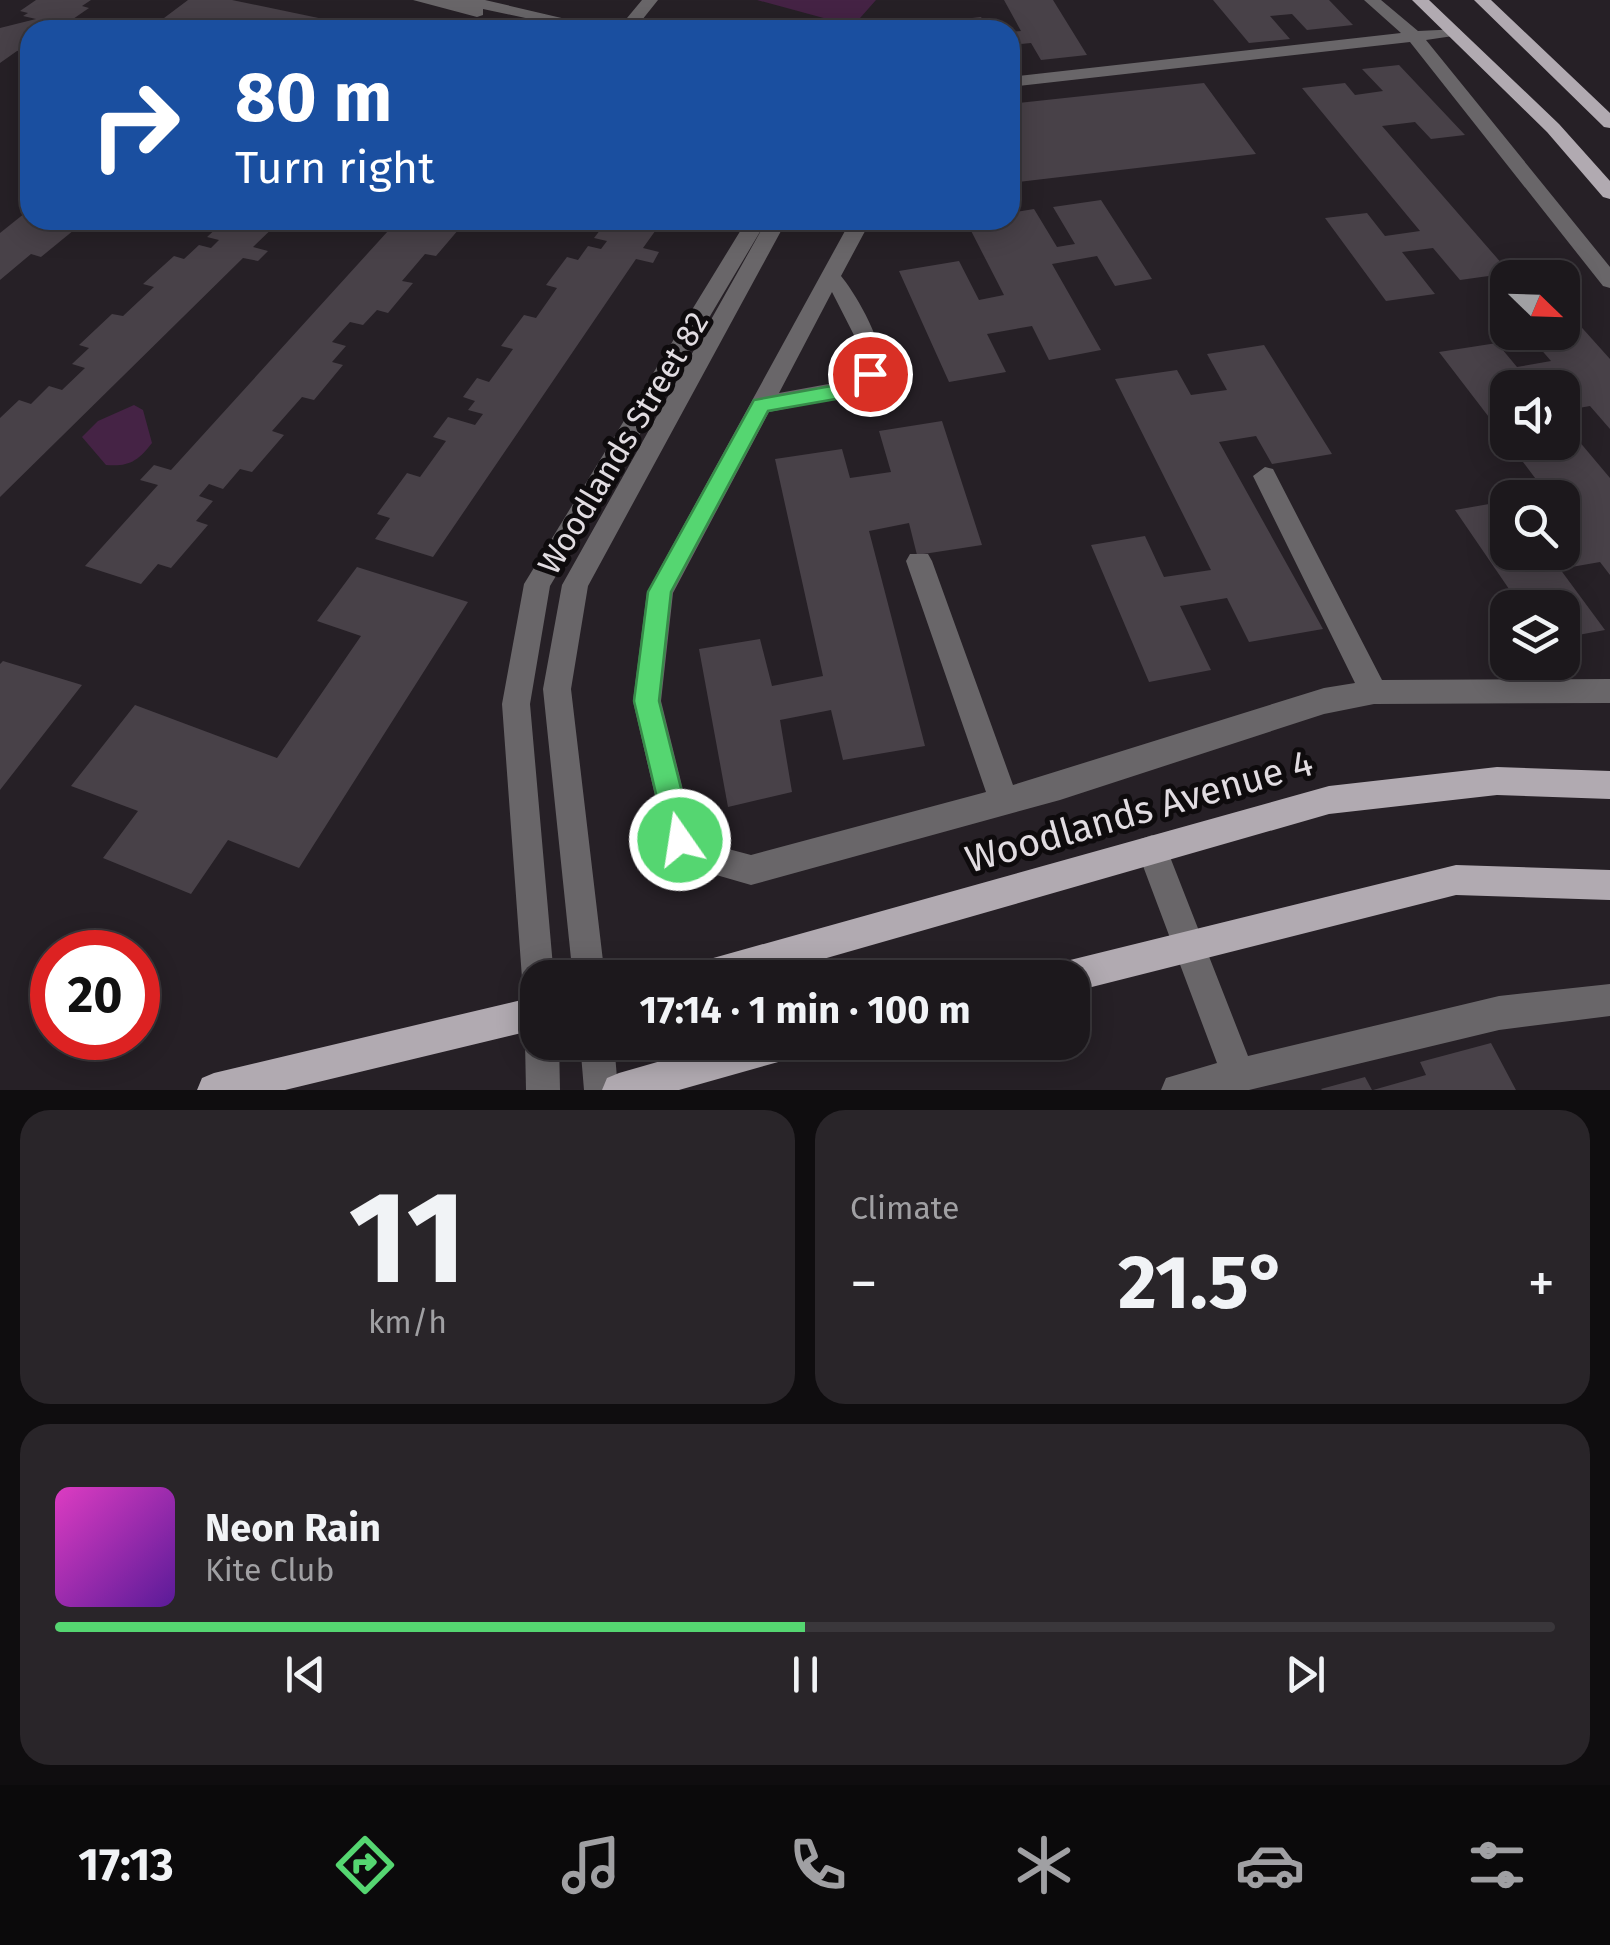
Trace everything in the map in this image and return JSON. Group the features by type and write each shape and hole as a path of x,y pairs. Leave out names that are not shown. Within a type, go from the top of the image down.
{"main road":[{"path":"1420,0 1553,128 1610,193"},
{"path":"1482,0 1610,122"},
{"name":"Woodlands Avenue 4","path":"763,960 1329,800 1497,781 1610,784"},
{"path":"1090,971 1456,880 1610,885"},
{"path":"214,1090 520,1016"},
{"path":"619,1090 725,1060"}],"street":[{"path":"421,0 546,20"},
{"path":"463,0 526,20"},
{"path":"633,20 650,0"},
{"path":"1372,0 1417,39 1610,282"},
{"path":"1020,81 1454,32"},
{"name":"Woodlands Street 82","path":"537,960 516,704 537,584 751,230"},
{"name":"Woodlands Street 82","path":"587,960 558,690 576,585 771,230"},
{"path":"856,230 660,592 647,701 680,840 710,859 751,870 1004,801 1324,701 1374,692 1610,691"},
{"path":"761,405 865,385 870,374 860,316 831,276"},
{"path":"1265,476 1374,692"},
{"path":"919,561 1004,801"},
{"path":"1152,850 1238,1072"},
{"path":"1178,1090 1238,1072 1500,1013 1610,1000"},
{"path":"542,1060 543,1090"},
{"path":"598,1060 602,1090"}],"shaded area":[{"path":"757,0 876,0 858,20 831,20"},
{"path":"134,405 143,410 152,443 132,462 106,465 82,437 98,421"}],"building":[{"path":"36,0 91,0 82,6 89,8 72,20 32,20 36,19 23,16 28,13 20,11"},
{"path":"188,0 232,0 328,20 161,20"},
{"path":"1004,0 1053,0 1087,55 1041,60 1031,43 1020,44 1020,20 1015,20"},
{"path":"1213,0 1329,0 1353,25 1307,30 1292,14 1270,16 1290,39 1249,43"},
{"path":"20,23 20,51 0,63 0,28"},
{"path":"1399,65 1465,135 1431,139 1415,122 1382,126 1499,260 1490,260 1490,276 1460,280 1433,248 1402,252 1435,294 1386,301 1325,218 1367,213 1385,236 1420,231 1302,88 1345,83 1355,95 1383,91 1362,69"},
{"path":"1204,83 1256,154 1020,182 1020,103"},
{"path":"1101,200 1152,279 1115,286 1097,256 1052,264 1101,350 1049,360 1032,326 987,334 1006,372 949,382 899,271 959,261 979,300 1004,295 971,230 1020,230 1020,211 1034,209 1057,247 1075,244 1053,207"},
{"path":"20,217 20,230 74,230 41,257 31,254 0,280 0,233"},
{"path":"215,230 271,230 253,247 268,251 258,261 243,258 0,497 0,418 19,400 31,404 49,386 62,390 85,368 72,364 89,348 79,345 112,314 123,316 154,287 143,284 174,256 184,259 199,245 211,248 219,240 207,237"},
{"path":"389,230 458,230 436,256 425,254 402,281 413,283 388,313 377,310 363,325 350,322 332,342 346,346 332,362 343,365 314,400 302,397 272,431 284,435 252,472 240,469 223,489 209,484 199,496 213,501 196,521 208,525 171,568 158,564 141,584 85,566 158,485 140,480 154,465 171,470"},
{"path":"600,230 656,230 643,248 659,252 653,263 636,259 433,557 375,539 390,518 377,514 407,473 420,477 446,441 433,437 448,417 475,425 483,414 468,410 475,401 463,397 477,378 489,382 513,349 501,346 524,315 536,318 557,288 546,285 567,257 578,260 588,246 601,249 607,241 594,238"},
{"path":"1580,326 1610,359 1610,429 1590,406 1580,408 1580,370 1490,370 1490,419 1439,352 1490,344 1490,350 1503,350 1517,367 1551,361 1542,350 1580,350"},
{"path":"1264,345 1332,454 1272,464 1256,436 1219,442 1323,629 1249,642 1227,598 1180,606 1211,670 1149,682 1091,545 1145,536 1164,577 1211,570 1115,379 1177,370 1191,395 1227,390 1207,354"},
{"path":"942,421 982,545 917,555 909,523 869,531 925,746 843,760 831,710 780,720 792,792 728,807 699,649 760,639 772,686 823,676 775,459 842,449 850,478 891,472 879,431"},
{"path":"1580,442 1610,478 1610,575 1600,562 1580,566 1580,480 1536,480 1522,460 1580,460"},
{"path":"1490,504 1490,561 1455,510"},
{"path":"357,567 468,602 299,868 228,840 191,894 103,858 138,811 71,786 135,705 277,758 361,636 317,621"},
{"path":"1496,570 1561,570 1575,590 1510,590"},
{"path":"1580,596 1605,630 1580,635"},
{"path":"3,661 82,685 0,790 0,664"},
{"path":"1491,1043 1516,1090 1373,1090 1426,1075 1420,1062"},
{"path":"1365,1077 1372,1090 1321,1089"}],"route":[{"path":"680,840 647,701 660,592 761,405 857,389 865,385 870,374"}]}
